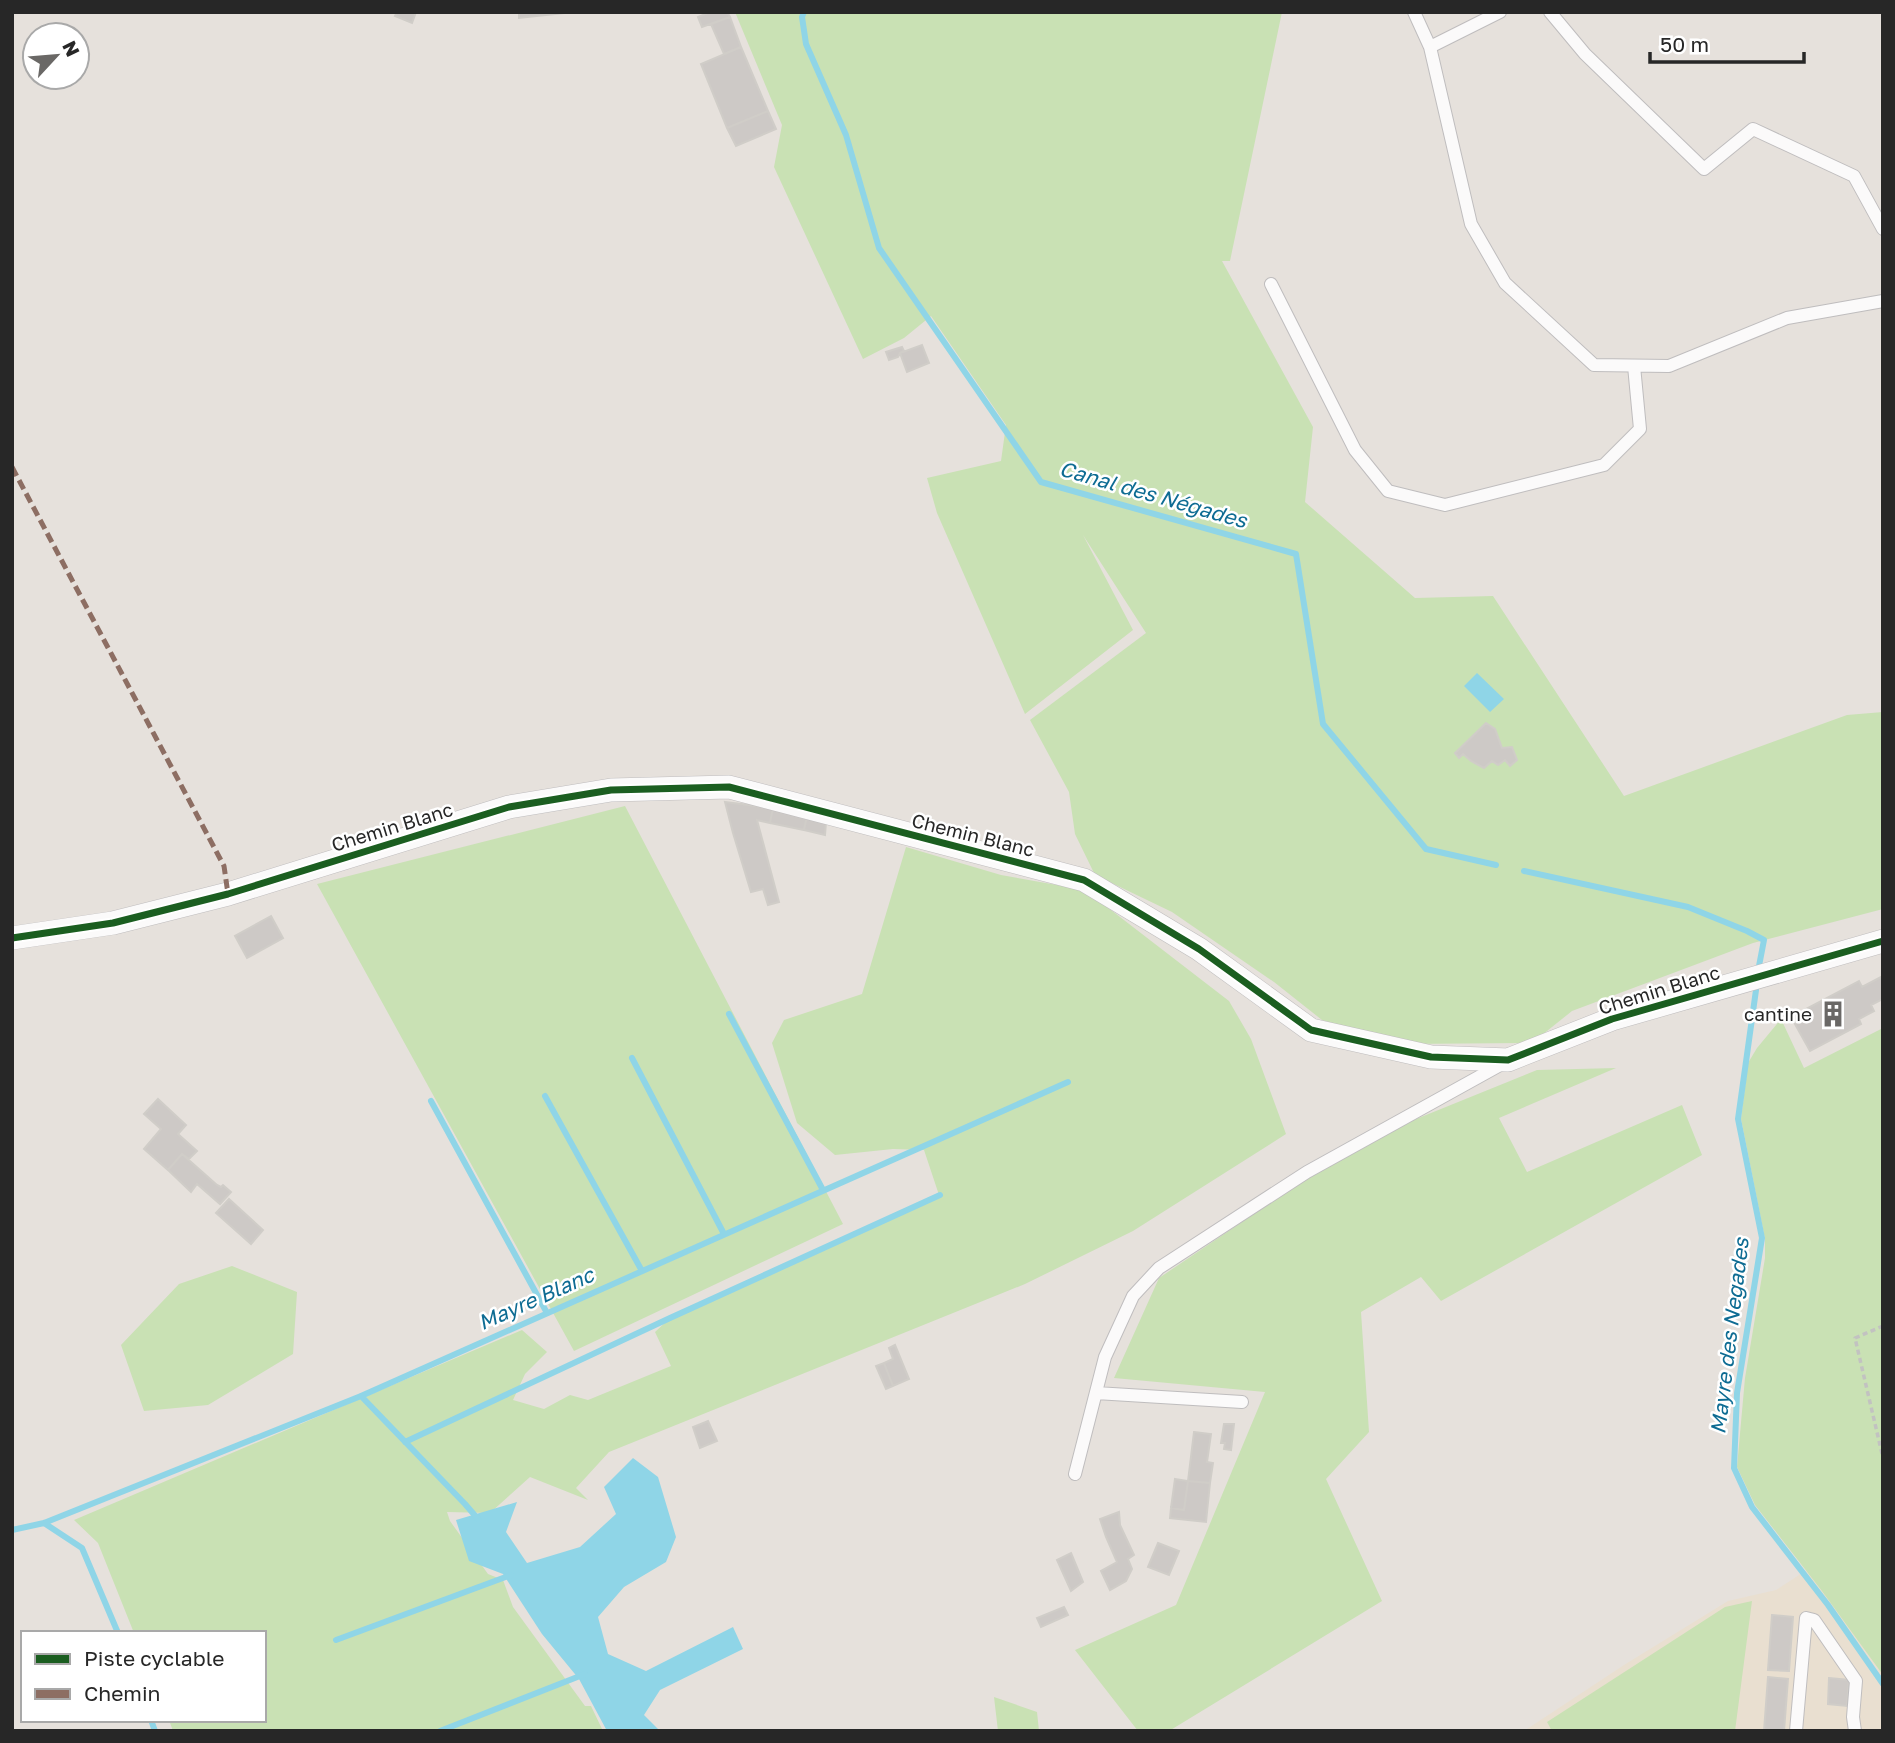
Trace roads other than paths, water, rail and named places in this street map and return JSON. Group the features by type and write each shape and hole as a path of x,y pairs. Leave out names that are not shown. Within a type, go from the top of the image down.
{"street":[{"name":"Chemin Blanc","path":"12,938 113,923 228,894 509,807 611,790 729,787 1084,880 1199,949 1311,1030 1431,1057 1508,1060 1612,1019 1883,940"}],"lane":[{"path":"1414,12 1430,47 1471,224 1505,283 1594,365 1669,366 1787,318 1883,301"},
{"path":"1430,47 1500,12"},
{"path":"1550,12 1586,54 1704,169 1753,129 1854,176 1883,229"},
{"path":"1271,284 1355,450 1388,491 1445,505 1604,465 1640,429 1634,366"},
{"path":"1075,1474 1105,1357 1133,1296 1159,1268 1307,1172 1508,1060"},
{"path":"1096,1393 1242,1402"},
{"path":"1796,1731 1806,1618 1814,1620 1856,1681 1853,1717 1855,1731"}],"water":[{"path":"1477,673 1504,699 1490,712 1464,686"},
{"path":"633,1458 658,1477 676,1537 666,1562 624,1587 598,1617 608,1654 646,1671 733,1627 743,1649 660,1690 644,1715 660,1731 607,1731 579,1679 542,1634 503,1574 469,1561 456,1520 517,1502 506,1532 527,1563 580,1547 616,1514 604,1487"}],"waterway":[{"name":"Canal des Négades","path":"804,12 802,17 806,44 846,135 879,248 1041,482 1296,554 1323,724 1426,849 1496,865"},
{"name":"Canal des Négades","path":"1524,871 1688,907 1764,940 1759,966"},
{"name":"Mayre des Negades","path":"1756,990 1738,1119 1762,1238 1737,1393 1734,1468 1752,1507 1828,1605 1883,1684"},
{"path":"729,1014 823,1190"},
{"path":"632,1058 724,1234"},
{"name":"Mayre Blanc","path":"12,1530 44,1523 361,1396 1068,1082"},
{"path":"545,1096 642,1271"},
{"path":"431,1101 547,1313"},
{"path":"405,1442 940,1195"},
{"path":"361,1396 478,1519"},
{"path":"44,1523 82,1548 117,1631"},
{"path":"336,1640 511,1575"},
{"path":"440,1731 585,1674"},
{"path":"152,1722 155,1731"}],"place":[{"name":"cantine","path":"1833,1014"}]}
